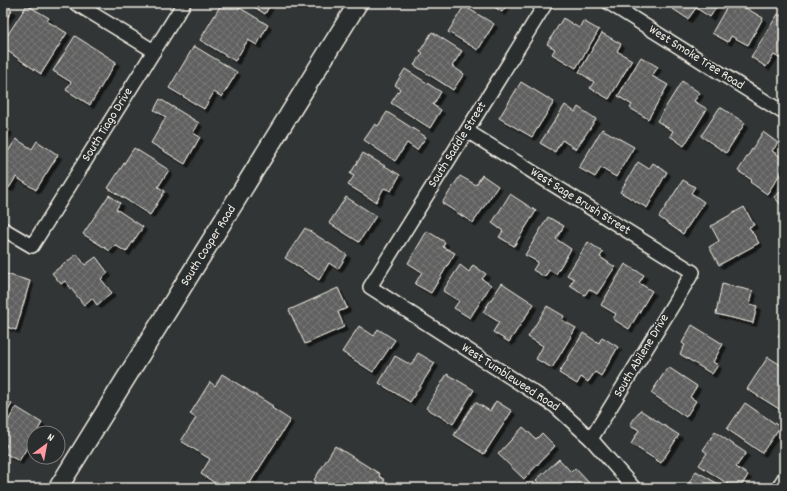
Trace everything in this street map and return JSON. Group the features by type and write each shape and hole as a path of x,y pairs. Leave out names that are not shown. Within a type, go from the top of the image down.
{"main road":[{"name":"South Cooper Road","path":"58,488 358,3"}],"street":[{"path":"75,3 154,51"},
{"name":"South Tiago Drive","path":"3,229 32,246 184,3"},
{"name":"South Saddle Street","path":"370,287 546,3"},
{"name":"West Smoke Tree Road","path":"609,3 784,113"},
{"name":"West Sage Brush Street","path":"467,131 693,272"},
{"name":"South Abilene Drive","path":"591,439 693,272"},
{"name":"West Tumbleweed Road","path":"370,287 556,406 591,439 634,488"},
{"path":"778,488 784,478"}],"building":[{"path":"222,3 232,3 268,25 257,45 248,40 235,61 200,40"},
{"path":"248,3 271,3 265,14"},
{"path":"488,3 508,3 502,12"},
{"path":"676,3 719,3 710,17 696,8 688,19 673,9"},
{"path":"729,3 737,3 763,18 748,45 731,36 728,42 712,33"},
{"path":"3,5 12,10 3,25"},
{"path":"27,5 49,18 47,21 67,33 41,74 3,48 3,42"},
{"path":"464,6 494,24 478,50 448,32"},
{"path":"778,14 784,18 784,61 774,55 766,67 751,57"},
{"path":"563,18 579,28 583,21 599,30 576,68 552,54 555,49 547,44"},
{"path":"432,32 462,51 452,66 464,74 453,90 414,65 423,53 420,51"},
{"path":"602,33 621,44 617,51 632,60 609,99 590,88 594,82 579,72"},
{"path":"75,36 116,62 90,105 66,90 71,82 53,71"},
{"path":"194,46 237,72 222,97 214,92 204,109 169,88"},
{"path":"641,57 658,67 652,76 668,85 648,119 630,108 632,105 618,96"},
{"path":"405,69 441,92 433,105 441,110 430,128 391,103 400,89 395,85"},
{"path":"682,81 700,93 694,101 707,109 684,146 670,136 673,131 657,121"},
{"path":"521,82 554,102 532,137 499,118"},
{"path":"160,99 199,123 193,133 200,137 185,164 151,143 166,117 154,110"},
{"path":"565,105 575,112 578,107 596,119 576,149 562,140 555,152 540,143"},
{"path":"720,107 745,123 726,153 701,136"},
{"path":"387,112 426,137 417,150 407,143 395,161 364,140 375,124 378,126"},
{"path":"3,126 9,130 3,140"},
{"path":"602,129 634,147 616,177 601,168 595,177 579,168"},
{"path":"763,132 778,143 772,151 784,159 784,168 767,194 750,182 752,180 738,171"},
{"path":"16,139 32,149 37,141 58,155 36,190 16,177 9,188 3,185 3,159"},
{"path":"134,148 169,170 158,187 165,191 150,215 108,188"},
{"path":"363,153 400,175 391,191 384,188 376,202 348,185 354,176 350,174"},
{"path":"638,162 649,169 653,163 667,172 647,208 620,192"},
{"path":"482,175 498,186 473,223 442,203 460,176 476,185"},
{"path":"683,180 695,187 691,193 704,202 683,234 659,217"},
{"path":"784,189 784,208 774,197"},
{"path":"510,194 536,211 514,246 499,237 503,231 492,223"},
{"path":"109,195 120,203 116,209 143,227 126,252 115,245 110,251 83,234"},
{"path":"346,197 376,216 359,242 329,223"},
{"path":"744,207 754,225 749,227 759,243 719,265 709,247 719,241 711,226"},
{"path":"548,217 564,226 556,239 571,249 556,274 549,270 545,277 533,270 538,262 525,255"},
{"path":"305,228 347,255 338,269 329,263 319,280 285,258"},
{"path":"427,231 445,242 443,247 455,253 431,293 415,284 422,272 408,263"},
{"path":"588,242 603,252 600,257 615,267 597,294 589,289 585,295 570,285 574,279 567,275"},
{"path":"77,254 85,265 96,257 108,273 101,279 112,293 97,305 92,298 84,305 65,281 61,284 52,273"},
{"path":"625,264 644,275 639,283 652,291 629,329 613,319 616,314 601,305"},
{"path":"460,265 469,272 473,265 486,274 482,279 491,285 470,318 454,308 459,301 443,291"},
{"path":"3,273 30,281 16,330 3,326"},
{"path":"502,283 534,304 509,342 493,332 499,322 483,312"},
{"path":"722,284 753,291 750,304 757,306 753,323 716,314"},
{"path":"338,288 347,308 338,312 344,327 305,344 289,310"},
{"path":"547,306 564,316 562,320 576,328 552,368 536,359 543,346 528,337"},
{"path":"692,325 723,344 713,362 718,365 712,374 680,354 685,345 682,343"},
{"path":"359,326 374,336 378,329 395,340 373,372 342,352"},
{"path":"784,326 784,339 778,336"},
{"path":"583,333 599,343 602,337 618,347 601,376 595,372 588,382 581,377 577,384 559,373"},
{"path":"418,353 435,363 410,402 379,383 395,356 411,365"},
{"path":"768,357 784,367 784,412 747,389"},
{"path":"668,367 697,386 690,397 696,401 686,417 651,393"},
{"path":"222,374 273,406 272,408 290,420 250,483 252,485 250,488 223,488 201,474 210,459 181,441 196,418 190,414 210,382 215,386"},
{"path":"447,374 474,390 453,424 426,408"},
{"path":"3,399 12,404 3,419"},
{"path":"496,401 512,411 484,454 454,435 475,402 490,411"},
{"path":"745,403 780,427 762,453 727,429"},
{"path":"16,407 42,423 41,425 26,425 26,449 19,461 3,452 7,445 3,443 3,430"},
{"path":"640,410 679,435 661,463 631,444 639,430 630,425"},
{"path":"523,427 536,439 542,433 555,446 524,479 498,454"},
{"path":"715,432 746,453 736,467 748,475 740,488 734,488 699,465 707,453 703,450"},
{"path":"335,446 380,474 379,476 385,480 380,488 311,488 316,481 314,480"},
{"path":"559,459 571,472 575,468 589,483 583,488 543,488 536,480"},
{"path":"696,471 725,488 686,488"}]}
